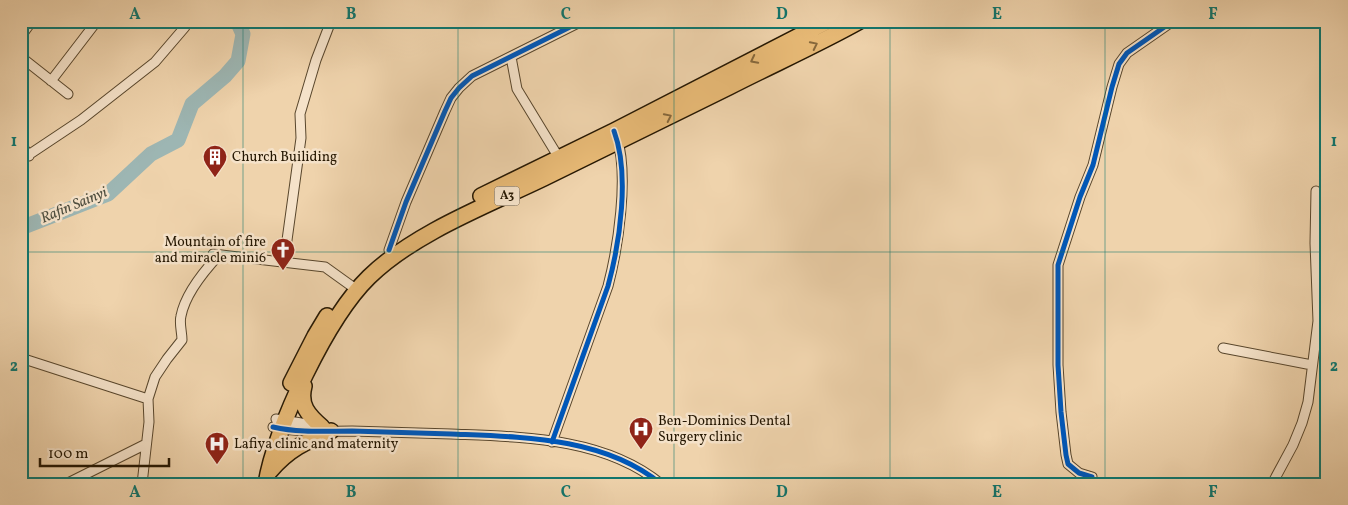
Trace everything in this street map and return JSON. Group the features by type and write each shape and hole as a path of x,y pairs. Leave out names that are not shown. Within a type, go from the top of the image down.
{"highway":[{"name":"A3","path":"264,481 292,381 311,342 335,305 354,288 417,240 616,136 828,21"},
{"name":"A3","path":"279,424 334,323 368,266 420,228 559,158 616,136 860,21"},
{"path":"264,481 281,458 326,429 309,415 304,406 302,393 308,372"}],"street":[{"path":"21,36 32,21"},
{"path":"52,81 97,21"},
{"path":"21,144 25,158 81,120 156,62 186,27 177,21"},
{"path":"284,262 301,138 300,114 316,60 331,21"},
{"path":"389,250 406,202 451,98 459,88 472,76 582,21"},
{"path":"1091,484 1092,476 1079,473 1068,464 1066,455 1058,365 1058,265 1080,197 1093,165 1119,64 1127,54 1173,21"},
{"path":"21,57 68,94"},
{"path":"511,57 517,89 559,158"},
{"path":"552,442 608,286 614,262 618,241 621,188 621,160 616,136"},
{"path":"1272,484 1293,445 1308,402 1318,321 1315,227 1316,191"},
{"path":"142,484 149,422 148,399 155,377 182,340 180,318 186,303 215,254 325,267 354,288"},
{"path":"1223,348 1312,365"},
{"path":"21,358 148,399"},
{"path":"279,424 305,432 326,429 498,436 568,444 610,454 640,468 661,484"},
{"path":"66,484 146,444"}],"waterway":[{"name":"Rafin Sainyi","path":"21,228 108,194 151,154 178,140 192,104 225,76 238,61 243,34 237,21"}],"cycle path":[{"path":"389,250 406,202 445,111 451,98 459,88 472,76 582,21"},
{"path":"1091,484 1092,477 1079,473 1068,464 1066,455 1058,365 1058,265 1080,197 1093,165 1119,64 1127,53 1173,21"},
{"path":"552,442 608,286 616,249 622,208 622,167 614,131"},
{"path":"273,427 303,431 506,436 561,442 588,448 614,457 639,468 661,484"}],"place":[{"name":"Church Builiding","path":"215,178"},
{"name":"Mountain of fire and miracle mini6","path":"283,271"},
{"name":"Ben-Dominics Dental Surgery clinic","path":"641,450"},
{"name":"Lafiya clinic and maternity","path":"217,465"}]}
